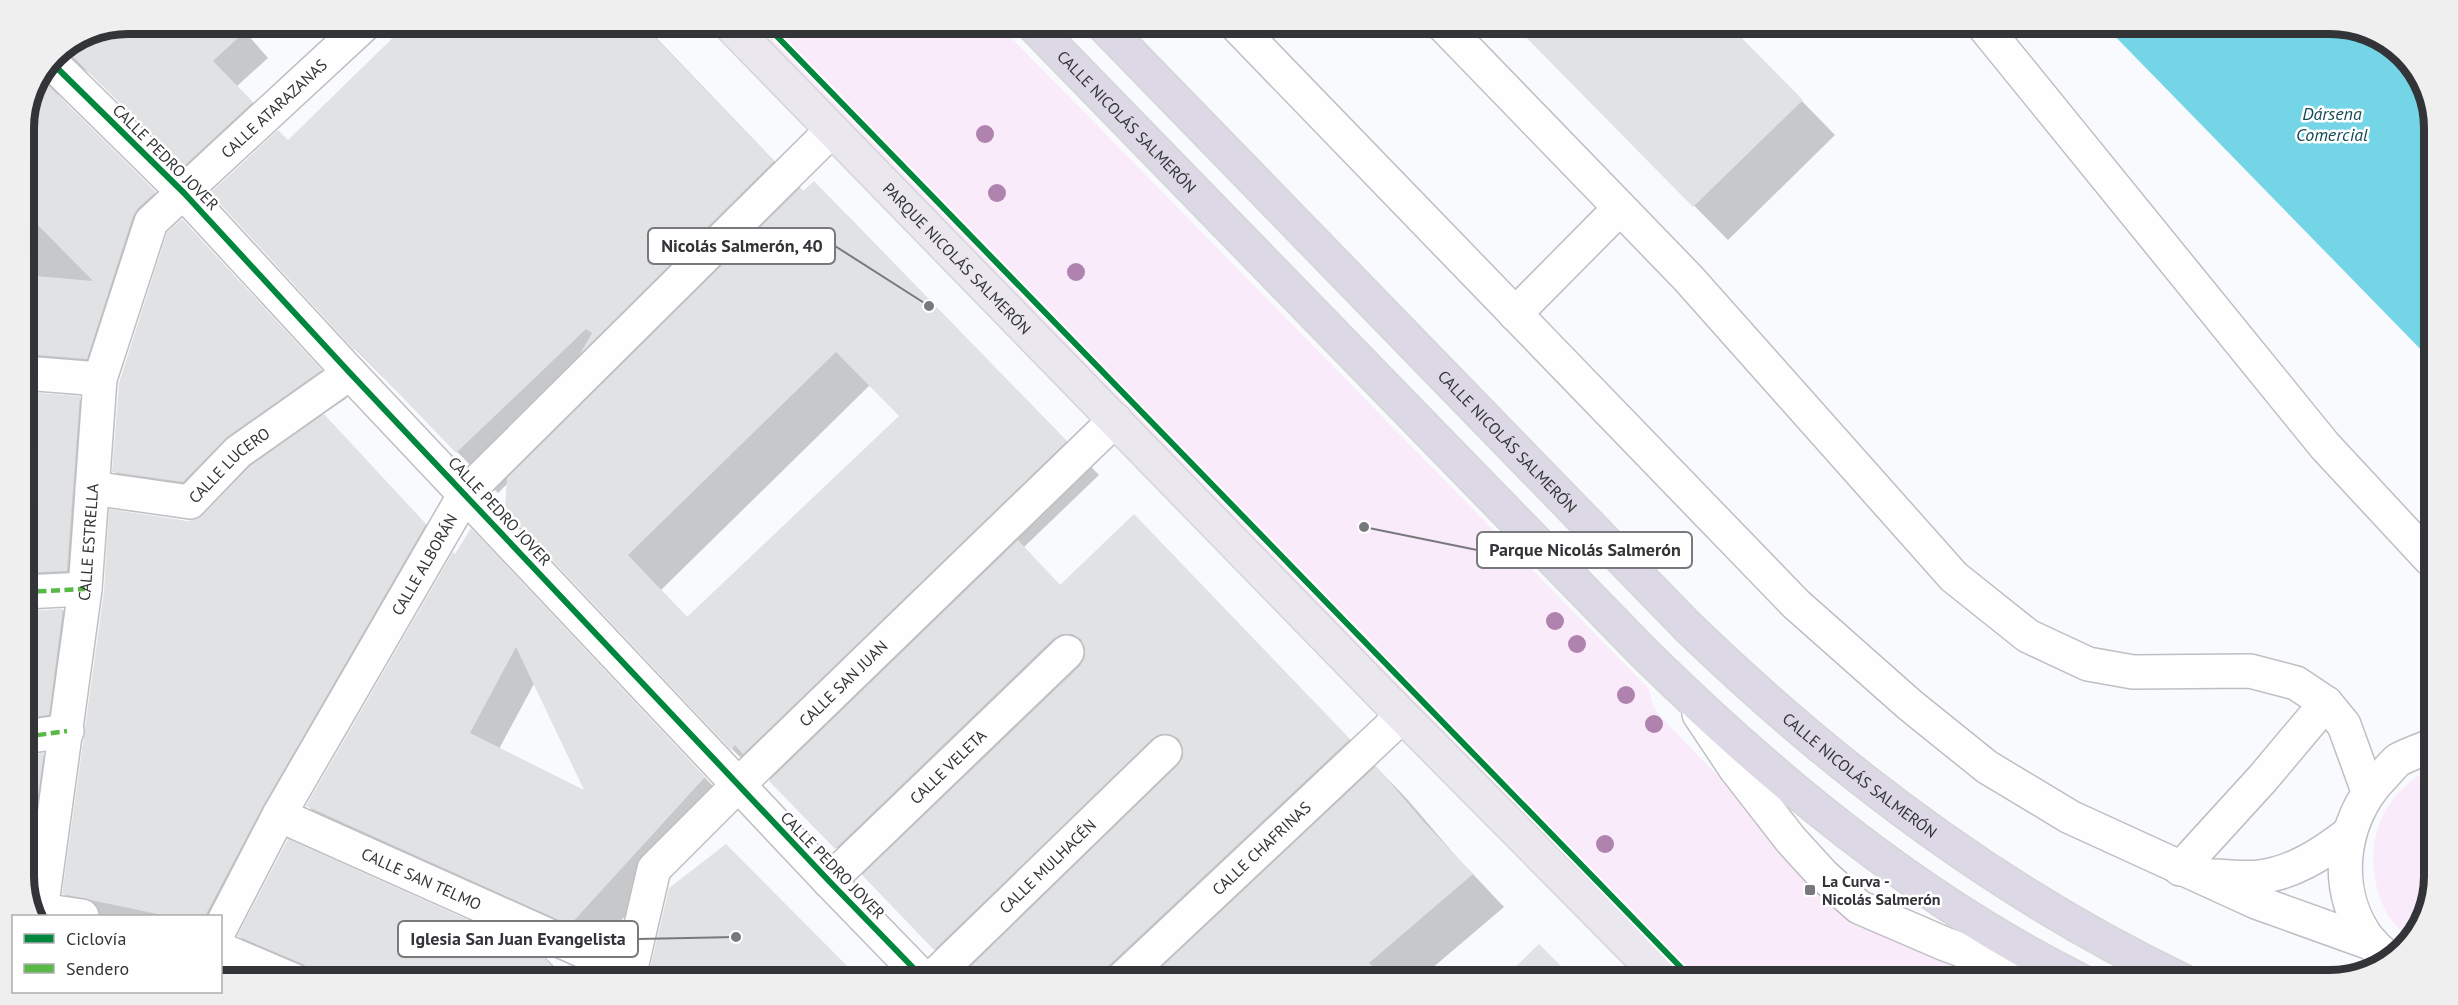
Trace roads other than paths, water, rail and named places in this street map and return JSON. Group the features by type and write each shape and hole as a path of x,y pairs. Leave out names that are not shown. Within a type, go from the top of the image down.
{"highway":[{"name":"CALLE NICOLÁS SALMERÓN","path":"1042,34 1683,691 1804,797 1936,897 2058,970"},
{"name":"CALLE NICOLÁS SALMERÓN","path":"1112,34 1688,627 1787,718 1848,768 1965,855 2059,914 2160,970"}],"main road":[{"name":"PARQUE NICOLÁS SALMERÓN","path":"739,34 1402,716 1654,970"}],"street":[{"name":"CALLE ATARAZANAS","path":"184,193 353,34"},
{"path":"1245,34 1796,604 1910,705 1987,767 2070,817 2187,873 2382,952"},
{"path":"1452,34 1688,278 1954,577 2028,636 2088,664 2133,672 2250,671 2296,683 2326,703 2344,725 2368,791"},
{"path":"1990,34 2325,447 2424,552"},
{"name":"CALLE PEDRO JOVER","path":"57,68 184,193 350,373 829,881 917,970"},
{"name":"CALLE ALBORÁN","path":"222,925 279,815 465,494 832,130"},
{"name":"CALLE ESTRELLA","path":"38,903 67,731 85,589 100,379 151,222 184,193"},
{"path":"1515,314 1620,208"},
{"name":"CALLE LUCERO","path":"92,488 190,502 238,452 350,373"},
{"path":"35,374 100,379"},
{"name":"CALLE SAN JUAN","path":"631,970 654,869 1115,420"},
{"path":"35,591 85,589"},
{"name":"CALLE VELETA","path":"829,881 1067,652"},
{"path":"1683,691 1765,807 1791,840 1840,892 1859,907 1945,944 2016,970"},
{"path":"2187,873 2326,703"},
{"name":"CALLE CHAFRINAS","path":"1132,970 1402,716"},
{"path":"35,735 67,731"},
{"path":"2382,952 2353,911 2345,873 2348,834 2356,812 2368,791 2398,760 2424,749"},
{"name":"CALLE MULHACÉN","path":"939,970 1165,752"},
{"name":"CALLE SAN TELMO","path":"279,815 614,970"},
{"path":"2187,873 2259,877 2323,854 2348,834"},
{"path":"41,910 74,915"},
{"path":"222,950 269,970"}],"water":[{"name":"Dársena Comercial","path":"2113,34 2330,34 2348,36 2366,42 2377,47 2396,62 2411,81 2422,110 2423,352"}],"place":[{"name":"Nicolás Salmerón, 40","path":"929,306"},
{"name":"Parque Nicolás Salmerón","path":"1364,527"},
{"name":"La Curva - Nicolás Salmerón","path":"1810,890"},
{"name":"Iglesia San Juan Evangelista","path":"736,937"}]}
